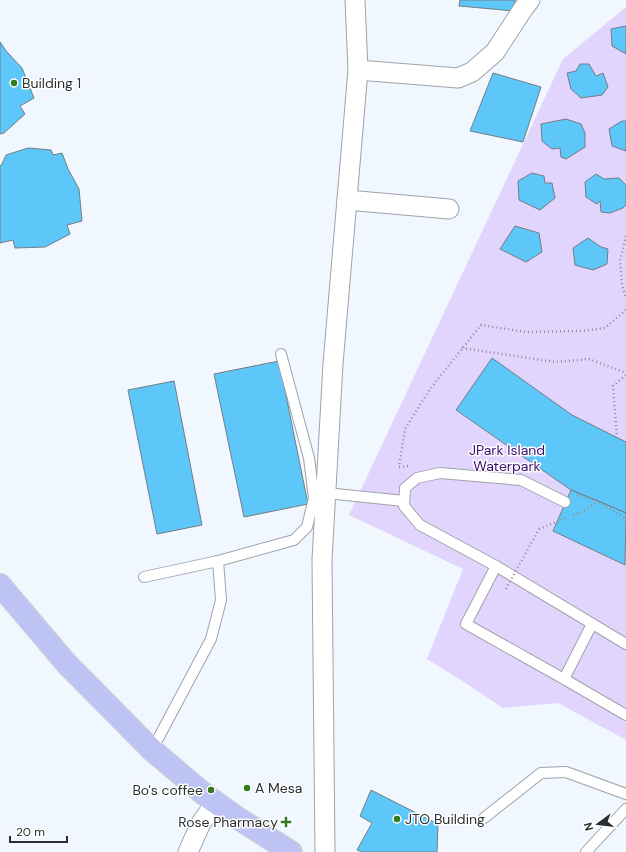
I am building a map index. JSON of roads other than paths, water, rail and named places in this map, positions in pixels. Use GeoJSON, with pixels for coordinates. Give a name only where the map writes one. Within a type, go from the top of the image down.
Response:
{"type":"FeatureCollection","features":[{"type":"Feature","properties":{"kind":"main road"},"geometry":{"type":"LineString","coordinates":[[0,585],[66,663],[152,750],[204,794],[236,817],[292,852]]}},
{"type":"Feature","properties":{"kind":"street"},"geometry":{"type":"LineString","coordinates":[[325,852],[322,560],[332,364],[358,70],[355,0]]}},
{"type":"Feature","properties":{"kind":"street"},"geometry":{"type":"LineString","coordinates":[[358,70],[458,78],[472,72],[495,52],[530,0]]}},
{"type":"Feature","properties":{"kind":"street"},"geometry":{"type":"LineString","coordinates":[[347,200],[449,210]]}},
{"type":"Feature","properties":{"kind":"street"},"geometry":{"type":"LineString","coordinates":[[188,852],[201,823],[216,802]]}},
{"type":"Feature","properties":{"kind":"lane"},"geometry":{"type":"LineString","coordinates":[[144,577],[218,561],[294,540],[307,527],[314,498],[309,458],[281,354]]}},
{"type":"Feature","properties":{"kind":"lane"},"geometry":{"type":"LineString","coordinates":[[566,502],[521,480],[440,473],[416,478],[405,488],[404,506],[420,526],[496,566],[626,644]]}},
{"type":"Feature","properties":{"kind":"lane"},"geometry":{"type":"LineString","coordinates":[[326,493],[404,501]]}},
{"type":"Feature","properties":{"kind":"lane"},"geometry":{"type":"LineString","coordinates":[[152,750],[211,639],[221,600],[218,561]]}},
{"type":"Feature","properties":{"kind":"lane"},"geometry":{"type":"LineString","coordinates":[[496,566],[466,624],[626,715]]}},
{"type":"Feature","properties":{"kind":"lane"},"geometry":{"type":"LineString","coordinates":[[564,679],[592,624]]}},
{"type":"Feature","properties":{"kind":"lane"},"geometry":{"type":"LineString","coordinates":[[484,818],[541,774],[566,772],[626,794]]}},
{"type":"Feature","properties":{"kind":"lane"},"geometry":{"type":"LineString","coordinates":[[586,852],[626,809]]}},
{"type":"Feature","properties":{"kind":"place","name":"Building 1"},"geometry":{"type":"Point","coordinates":[14,83]}},
{"type":"Feature","properties":{"kind":"place","name":"A Mesa"},"geometry":{"type":"Point","coordinates":[247,788]}},
{"type":"Feature","properties":{"kind":"place","name":"Bo's coffee"},"geometry":{"type":"Point","coordinates":[211,790]}},
{"type":"Feature","properties":{"kind":"place","name":"JTO Building"},"geometry":{"type":"Point","coordinates":[397,819]}},
{"type":"Feature","properties":{"kind":"place","name":"Rose Pharmacy"},"geometry":{"type":"Point","coordinates":[286,822]}},
{"type":"Feature","properties":{"kind":"park label","name":"JPark Island Waterpark"},"geometry":{"type":"Point","coordinates":[507,458]}}]}
